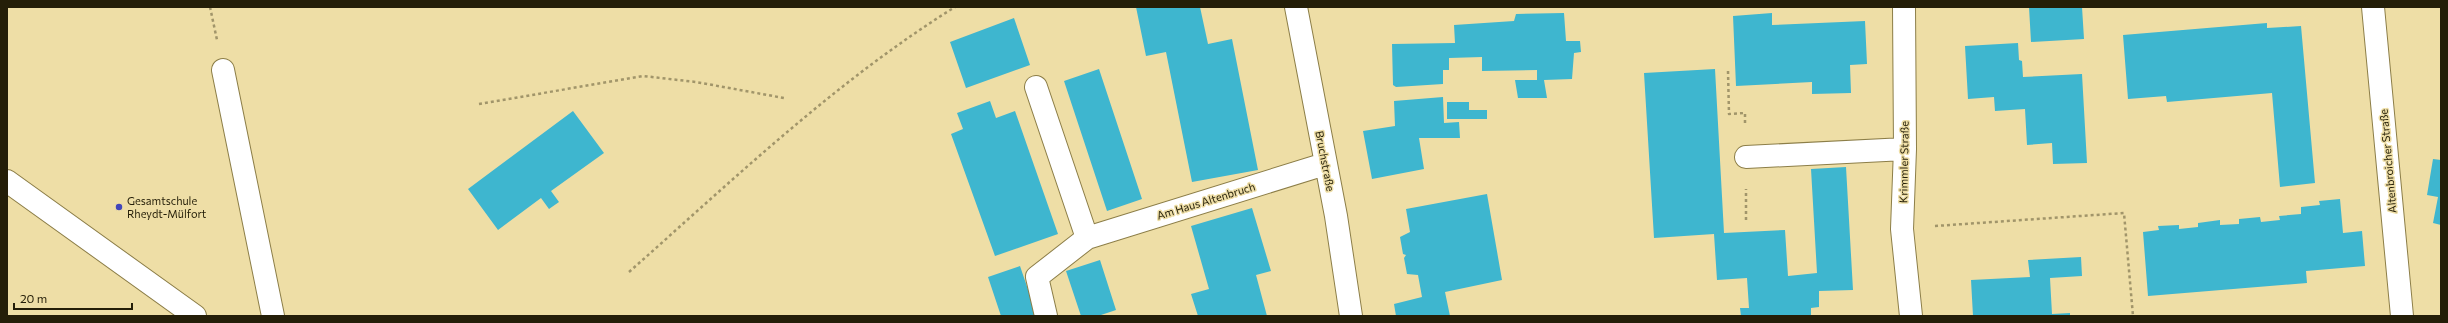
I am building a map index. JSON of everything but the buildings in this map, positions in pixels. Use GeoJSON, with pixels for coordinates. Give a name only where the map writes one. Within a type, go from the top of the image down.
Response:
{"type":"FeatureCollection","features":[{"type":"Feature","properties":{"kind":"street","name":"Bruchstraße"},"geometry":{"type":"LineString","coordinates":[[1296,7],[1352,316]]}},
{"type":"Feature","properties":{"kind":"street","name":"Krimmler Straße"},"geometry":{"type":"LineString","coordinates":[[1904,7],[1905,149],[1902,229],[1911,316]]}},
{"type":"Feature","properties":{"kind":"street","name":"Altenbroicher Straße"},"geometry":{"type":"LineString","coordinates":[[2373,7],[2402,316]]}},
{"type":"Feature","properties":{"kind":"street"},"geometry":{"type":"LineString","coordinates":[[223,70],[273,316]]}},
{"type":"Feature","properties":{"kind":"street"},"geometry":{"type":"LineString","coordinates":[[1036,87],[1087,238]]}},
{"type":"Feature","properties":{"kind":"street"},"geometry":{"type":"LineString","coordinates":[[1746,157],[1905,149]]}},
{"type":"Feature","properties":{"kind":"street","name":"Am Haus Altenbruch"},"geometry":{"type":"LineString","coordinates":[[1046,316],[1037,278],[1087,238],[1325,164]]}},
{"type":"Feature","properties":{"kind":"street"},"geometry":{"type":"LineString","coordinates":[[7,181],[196,316]]}},
{"type":"Feature","properties":{"kind":"path"},"geometry":{"type":"LineString","coordinates":[[629,272],[805,116],[913,34],[955,7]]}},
{"type":"Feature","properties":{"kind":"path"},"geometry":{"type":"LineString","coordinates":[[479,104],[643,76],[696,82],[784,98]]}},
{"type":"Feature","properties":{"kind":"path"},"geometry":{"type":"LineString","coordinates":[[1902,229],[2124,213],[2133,316]]}},
{"type":"Feature","properties":{"kind":"place","name":"Gesamtschule Rheydt-Mülfort"},"geometry":{"type":"Point","coordinates":[119,207]}}]}
